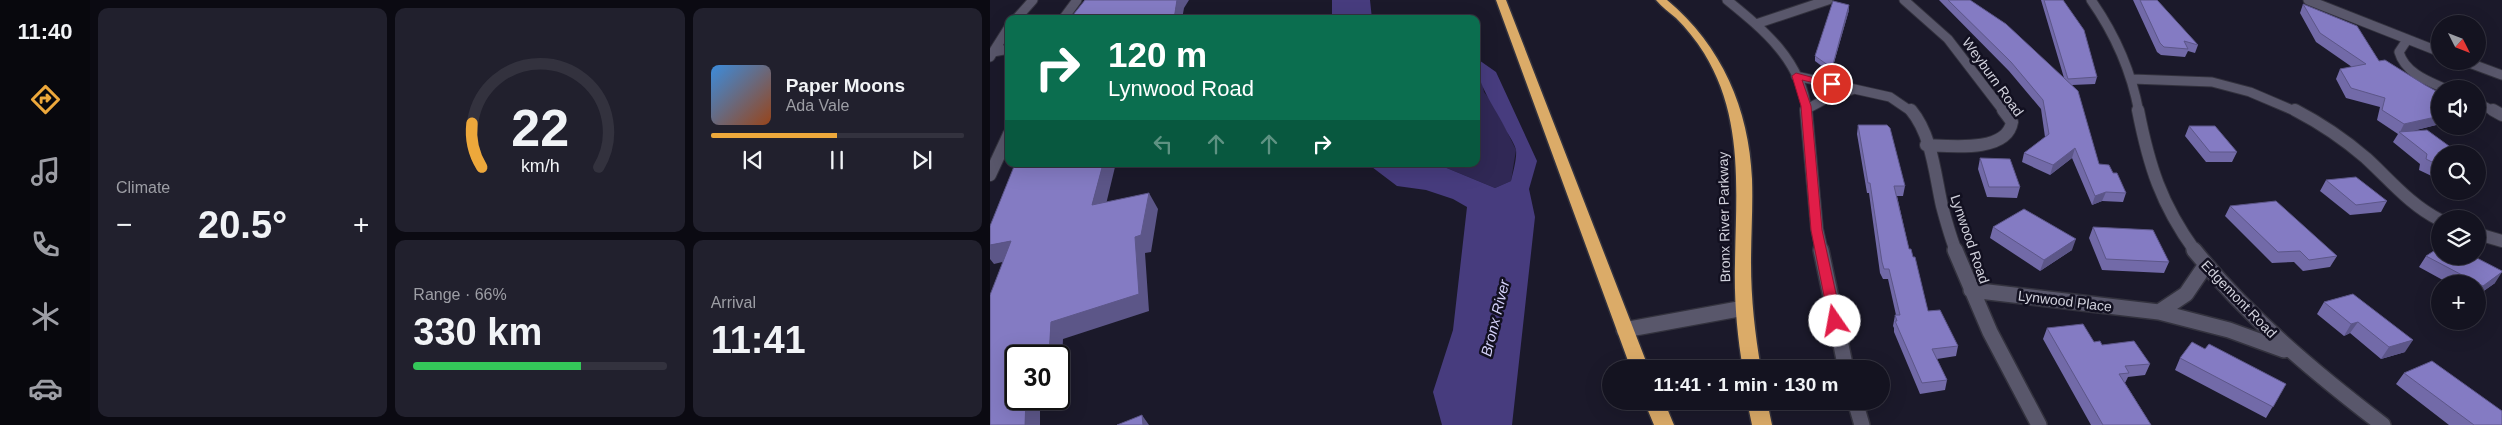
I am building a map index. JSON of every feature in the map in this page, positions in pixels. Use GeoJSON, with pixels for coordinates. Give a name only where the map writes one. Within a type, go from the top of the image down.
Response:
{"type":"FeatureCollection","features":[{"type":"Feature","properties":{"kind":"highway"},"geometry":{"type":"LineString","coordinates":[[1501,0],[1636,360]]}},
{"type":"Feature","properties":{"kind":"highway","name":"Bronx River Parkway"},"geometry":{"type":"LineString","coordinates":[[1661,0],[1689,24],[1705,46],[1719,69],[1734,109],[1744,167],[1744,308],[1751,360]]}},
{"type":"Feature","properties":{"kind":"highway"},"geometry":{"type":"LineString","coordinates":[[1658,410],[1664,425]]}},
{"type":"Feature","properties":{"kind":"highway"},"geometry":{"type":"LineString","coordinates":[[1759,410],[1762,425]]}},
{"type":"Feature","properties":{"kind":"street"},"geometry":{"type":"LineString","coordinates":[[1020,15],[1033,0]]}},
{"type":"Feature","properties":{"kind":"street"},"geometry":{"type":"LineString","coordinates":[[1066,15],[1077,0]]}},
{"type":"Feature","properties":{"kind":"street"},"geometry":{"type":"LineString","coordinates":[[1727,0],[1756,24],[1784,52],[1793,65],[1806,109],[1817,230],[1844,360]]}},
{"type":"Feature","properties":{"kind":"street"},"geometry":{"type":"LineString","coordinates":[[1756,24],[1828,0]]}},
{"type":"Feature","properties":{"kind":"street","name":"Weyburn Road"},"geometry":{"type":"LineString","coordinates":[[1904,0],[1948,39],[2012,122],[2013,130],[2005,138],[1997,141],[1955,146],[1926,145]]}},
{"type":"Feature","properties":{"kind":"street","name":"Edgemont Road"},"geometry":{"type":"LineString","coordinates":[[2091,0],[2107,22],[2132,79],[2143,148],[2152,172],[2174,220],[2205,266],[2293,354],[2383,425]]}},
{"type":"Feature","properties":{"kind":"street"},"geometry":{"type":"LineString","coordinates":[[2308,0],[2431,49]]}},
{"type":"Feature","properties":{"kind":"street"},"geometry":{"type":"LineString","coordinates":[[992,54],[1005,33]]}},
{"type":"Feature","properties":{"kind":"street"},"geometry":{"type":"LineString","coordinates":[[2407,40],[2399,52],[2404,64],[2431,82]]}},
{"type":"Feature","properties":{"kind":"street"},"geometry":{"type":"LineString","coordinates":[[992,54],[1005,50]]}},
{"type":"Feature","properties":{"kind":"street"},"geometry":{"type":"LineString","coordinates":[[2486,69],[2502,75]]}},
{"type":"Feature","properties":{"kind":"street","name":"Lynwood Road"},"geometry":{"type":"LineString","coordinates":[[1796,76],[1890,96],[1904,104],[1918,121],[1950,234],[1971,290],[1989,333],[2039,425]]}},
{"type":"Feature","properties":{"kind":"street"},"geometry":{"type":"LineString","coordinates":[[2132,79],[2212,82],[2232,87],[2296,111],[2326,127],[2356,150],[2422,210],[2431,215]]}},
{"type":"Feature","properties":{"kind":"street","name":"Lynwood Road"},"geometry":{"type":"LineString","coordinates":[[1806,109],[1833,95],[1857,89]]}},
{"type":"Feature","properties":{"kind":"street"},"geometry":{"type":"LineString","coordinates":[[2486,107],[2502,115]]}},
{"type":"Feature","properties":{"kind":"street"},"geometry":{"type":"LineString","coordinates":[[990,175],[1005,143]]}},
{"type":"Feature","properties":{"kind":"street"},"geometry":{"type":"LineString","coordinates":[[2486,236],[2502,241]]}},
{"type":"Feature","properties":{"kind":"street"},"geometry":{"type":"LineString","coordinates":[[2159,312],[2172,306],[2195,286],[2205,266]]}},
{"type":"Feature","properties":{"kind":"street","name":"Lynwood Place"},"geometry":{"type":"LineString","coordinates":[[1971,290],[2159,312],[2259,339],[2293,354]]}},
{"type":"Feature","properties":{"kind":"street"},"geometry":{"type":"LineString","coordinates":[[1624,330],[1744,308]]}},
{"type":"Feature","properties":{"kind":"street"},"geometry":{"type":"LineString","coordinates":[[1858,410],[1862,425]]}},
{"type":"Feature","properties":{"kind":"shaded area"},"geometry":{"type":"Polygon","coordinates":[[[1480,78],[1484,92],[1494,105],[1516,150],[1511,181],[1495,188],[1444,167],[1480,167],[1480,78]]]}},
{"type":"Feature","properties":{"kind":"water"},"geometry":{"type":"Polygon","coordinates":[[[1332,0],[1370,0],[1372,15],[1332,15],[1332,0]]]}},
{"type":"Feature","properties":{"kind":"water","name":"Bronx River"},"geometry":{"type":"Polygon","coordinates":[[[1480,61],[1496,72],[1537,161],[1529,189],[1535,217],[1512,425],[1442,425],[1433,392],[1453,330],[1467,207],[1453,199],[1426,190],[1397,186],[1372,167],[1444,167],[1495,188],[1511,181],[1516,154],[1515,148],[1480,80],[1480,61]]]}},
{"type":"Feature","properties":{"kind":"building"},"geometry":{"type":"Polygon","coordinates":[[[1085,0],[1177,0],[1175,15],[1073,15],[1085,0]]]}},
{"type":"Feature","properties":{"kind":"building"},"geometry":{"type":"Polygon","coordinates":[[[1948,0],[1970,0],[2006,24],[2078,91],[2099,164],[2109,165],[2113,173],[2117,173],[2126,193],[2106,192],[2095,196],[2075,148],[2053,165],[2024,153],[2049,134],[2043,100],[2011,62],[1948,0]]]}},
{"type":"Feature","properties":{"kind":"building"},"geometry":{"type":"Polygon","coordinates":[[[2044,0],[2063,0],[2084,30],[2097,77],[2068,79],[2044,0]]]}},
{"type":"Feature","properties":{"kind":"building"},"geometry":{"type":"Polygon","coordinates":[[[2140,0],[2157,0],[2198,45],[2184,41],[2188,49],[2164,47],[2160,43],[2140,0]]]}},
{"type":"Feature","properties":{"kind":"building"},"geometry":{"type":"Polygon","coordinates":[[[1833,1],[1849,5],[1832,68],[1815,56],[1833,1]]]}},
{"type":"Feature","properties":{"kind":"building"},"geometry":{"type":"Polygon","coordinates":[[[2303,4],[2357,26],[2379,61],[2385,60],[2431,88],[2431,118],[2404,124],[2382,110],[2385,98],[2351,88],[2340,69],[2366,64],[2320,33],[2303,4]]]}},
{"type":"Feature","properties":{"kind":"building"},"geometry":{"type":"Polygon","coordinates":[[[1858,125],[1887,125],[1890,128],[1905,186],[1894,186],[1909,249],[1911,249],[1913,257],[1915,257],[1928,311],[1940,310],[1958,346],[1932,349],[1947,380],[1922,383],[1895,321],[1897,321],[1895,315],[1900,315],[1889,269],[1884,269],[1882,262],[1870,183],[1868,183],[1858,125]]]}},
{"type":"Feature","properties":{"kind":"building"},"geometry":{"type":"Polygon","coordinates":[[[2189,126],[2215,126],[2237,152],[2210,152],[2189,126]]]}},
{"type":"Feature","properties":{"kind":"building"},"geometry":{"type":"Polygon","coordinates":[[[2427,130],[2431,135],[2448,145],[2431,145],[2431,162],[2426,159],[2427,154],[2399,132],[2427,130]]]}},
{"type":"Feature","properties":{"kind":"building"},"geometry":{"type":"Polygon","coordinates":[[[1980,158],[2010,159],[2020,187],[1989,187],[1980,158]]]}},
{"type":"Feature","properties":{"kind":"building"},"geometry":{"type":"Polygon","coordinates":[[[1014,167],[1102,167],[1092,205],[1149,193],[1141,235],[1135,237],[1139,294],[1051,322],[1050,345],[1005,345],[1005,410],[1026,410],[1025,425],[990,425],[990,295],[1011,241],[990,245],[990,226],[1014,167]]]}},
{"type":"Feature","properties":{"kind":"building"},"geometry":{"type":"Polygon","coordinates":[[[2356,177],[2387,201],[2356,205],[2326,180],[2356,177]]]}},
{"type":"Feature","properties":{"kind":"building"},"geometry":{"type":"Polygon","coordinates":[[[2276,201],[2337,256],[2309,260],[2300,251],[2278,252],[2230,206],[2276,201]]]}},
{"type":"Feature","properties":{"kind":"building"},"geometry":{"type":"Polygon","coordinates":[[[2024,209],[2076,239],[2044,260],[1993,227],[2024,209]]]}},
{"type":"Feature","properties":{"kind":"building"},"geometry":{"type":"Polygon","coordinates":[[[2093,227],[2153,230],[2169,262],[2106,259],[2093,227]]]}},
{"type":"Feature","properties":{"kind":"building"},"geometry":{"type":"Polygon","coordinates":[[[2486,263],[2502,271],[2486,284],[2486,275],[2462,275],[2443,265],[2486,265],[2486,263]]]}},
{"type":"Feature","properties":{"kind":"building"},"geometry":{"type":"Polygon","coordinates":[[[2353,294],[2413,340],[2389,347],[2358,322],[2351,324],[2324,302],[2353,294]]]}},
{"type":"Feature","properties":{"kind":"building"},"geometry":{"type":"Polygon","coordinates":[[[2083,324],[2094,342],[2100,341],[2102,345],[2134,341],[2150,364],[2125,366],[2129,373],[2119,374],[2151,425],[2103,425],[2047,328],[2083,324]]]}},
{"type":"Feature","properties":{"kind":"building"},"geometry":{"type":"Polygon","coordinates":[[[2192,342],[2205,349],[2209,344],[2286,384],[2273,407],[2180,358],[2192,342]]]}},
{"type":"Feature","properties":{"kind":"building"},"geometry":{"type":"Polygon","coordinates":[[[2432,361],[2502,411],[2502,425],[2474,425],[2404,373],[2432,361]]]}},
{"type":"Feature","properties":{"kind":"building"},"geometry":{"type":"Polygon","coordinates":[[[1142,415],[1143,425],[1117,425],[1142,415]]]}},
{"type":"Feature","properties":{"kind":"route"},"geometry":{"type":"LineString","coordinates":[[1832,84],[1796,76],[1806,106],[1817,230],[1835,321]]}}]}
